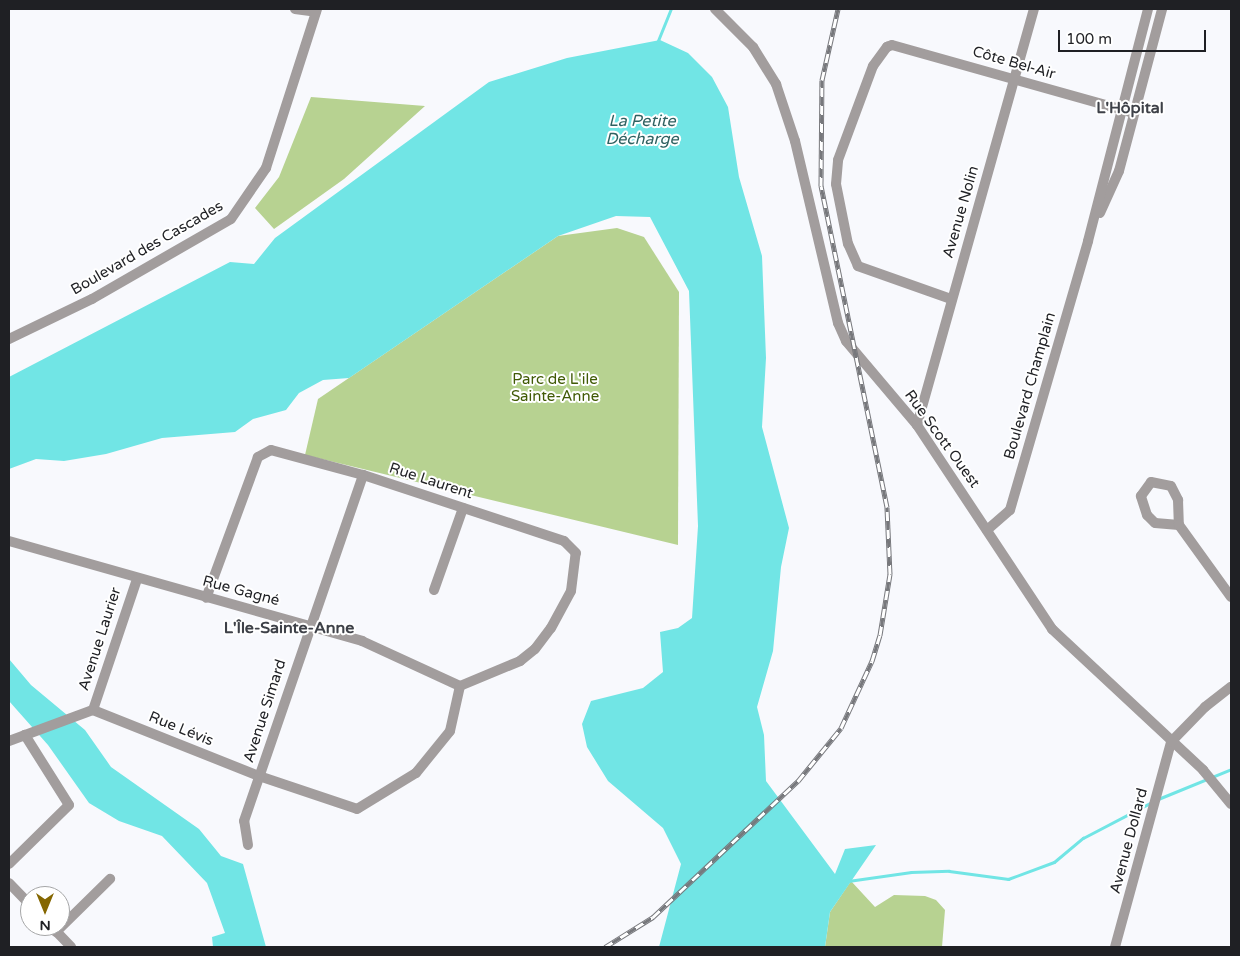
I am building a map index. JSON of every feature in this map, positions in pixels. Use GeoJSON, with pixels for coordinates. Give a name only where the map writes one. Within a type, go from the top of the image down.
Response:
{"type":"FeatureCollection","features":[{"type":"Feature","properties":{"kind":"street"},"geometry":{"type":"LineString","coordinates":[[294,9],[317,10]]}},
{"type":"Feature","properties":{"kind":"street","name":"Rue Scott Ouest"},"geometry":{"type":"LineString","coordinates":[[715,9],[754,47],[776,84],[795,140],[838,323],[846,341],[917,425],[1052,629],[1203,770],[1231,804]]}},
{"type":"Feature","properties":{"kind":"street","name":"Avenue Nolin"},"geometry":{"type":"LineString","coordinates":[[917,425],[1034,9]]}},
{"type":"Feature","properties":{"kind":"street","name":"Boulevard Champlain"},"geometry":{"type":"LineString","coordinates":[[987,530],[1010,510],[1088,241],[1148,9]]}},
{"type":"Feature","properties":{"kind":"street","name":"Boulevard Champlain"},"geometry":{"type":"LineString","coordinates":[[1088,241],[1119,171],[1162,9]]}},
{"type":"Feature","properties":{"kind":"street","name":"Boulevard des Cascades"},"geometry":{"type":"LineString","coordinates":[[9,339],[92,299],[231,219],[266,168],[317,10]]}},
{"type":"Feature","properties":{"kind":"street","name":"Côte Bel-Air"},"geometry":{"type":"LineString","coordinates":[[951,299],[858,266],[848,244],[836,184],[838,160],[873,66],[887,47],[892,45],[1015,78],[1134,113]]}},
{"type":"Feature","properties":{"kind":"street","name":"Rue Laurent"},"geometry":{"type":"LineString","coordinates":[[206,598],[258,457],[271,450],[363,475],[564,541],[576,553],[571,591],[551,628],[535,649],[520,661],[460,686]]}},
{"type":"Feature","properties":{"kind":"street","name":"Avenue Simard"},"geometry":{"type":"LineString","coordinates":[[248,845],[244,821],[309,624],[363,475]]}},
{"type":"Feature","properties":{"kind":"street"},"geometry":{"type":"LineString","coordinates":[[1179,525],[1155,522],[1147,516],[1141,496],[1151,482],[1172,486],[1178,500],[1179,525],[1231,597]]}},
{"type":"Feature","properties":{"kind":"street"},"geometry":{"type":"LineString","coordinates":[[434,590],[463,508]]}},
{"type":"Feature","properties":{"kind":"street","name":"Rue Gagné"},"geometry":{"type":"LineString","coordinates":[[9,541],[136,579],[309,624],[362,641],[460,686]]}},
{"type":"Feature","properties":{"kind":"street","name":"Avenue Laurier"},"geometry":{"type":"LineString","coordinates":[[9,741],[93,710],[136,579]]}},
{"type":"Feature","properties":{"kind":"street","name":"Rue Lévis"},"geometry":{"type":"LineString","coordinates":[[93,710],[259,776],[357,810],[416,773],[450,731],[460,686]]}},
{"type":"Feature","properties":{"kind":"street"},"geometry":{"type":"LineString","coordinates":[[1171,742],[1205,707],[1231,687]]}},
{"type":"Feature","properties":{"kind":"street"},"geometry":{"type":"LineString","coordinates":[[9,864],[69,804],[25,735]]}},
{"type":"Feature","properties":{"kind":"street","name":"Avenue Dollard"},"geometry":{"type":"LineString","coordinates":[[1115,947],[1171,742]]}},
{"type":"Feature","properties":{"kind":"street"},"geometry":{"type":"LineString","coordinates":[[70,914],[110,879]]}},
{"type":"Feature","properties":{"kind":"street"},"geometry":{"type":"LineString","coordinates":[[9,883],[20,895]]}},
{"type":"Feature","properties":{"kind":"street"},"geometry":{"type":"LineString","coordinates":[[60,936],[71,947]]}},
{"type":"Feature","properties":{"kind":"green space"},"geometry":{"type":"Polygon","coordinates":[[[311,97],[425,106],[344,179],[274,229],[255,208],[279,177],[311,97]]]}},
{"type":"Feature","properties":{"kind":"green space","name":"Parc de L'ile Sainte-Anne"},"geometry":{"type":"Polygon","coordinates":[[[617,228],[644,237],[679,292],[678,545],[305,455],[318,399],[558,236],[617,228]]]}},
{"type":"Feature","properties":{"kind":"green space"},"geometry":{"type":"Polygon","coordinates":[[[851,881],[875,907],[894,895],[925,896],[936,900],[945,910],[942,947],[825,947],[830,912],[851,881]]]}},
{"type":"Feature","properties":{"kind":"water","name":"La Petite Décharge"},"geometry":{"type":"Polygon","coordinates":[[[660,40],[688,53],[712,77],[728,107],[739,177],[762,256],[766,358],[762,427],[789,528],[781,567],[773,651],[757,707],[764,735],[766,781],[835,874],[845,849],[876,845],[830,912],[825,947],[659,947],[681,864],[663,828],[608,781],[587,747],[582,724],[591,701],[643,688],[663,672],[660,632],[678,628],[692,618],[698,526],[689,291],[650,217],[616,216],[558,236],[349,378],[323,380],[299,393],[286,410],[253,419],[235,432],[162,438],[106,454],[64,461],[36,459],[9,469],[9,377],[230,262],[254,264],[275,238],[489,82],[567,58],[660,40]]]}},
{"type":"Feature","properties":{"kind":"water"},"geometry":{"type":"Polygon","coordinates":[[[9,659],[31,685],[85,730],[111,767],[199,829],[221,856],[243,864],[266,947],[213,947],[212,937],[225,933],[207,883],[162,836],[119,821],[89,803],[48,745],[9,701],[9,659]]]}},
{"type":"Feature","properties":{"kind":"waterway"},"geometry":{"type":"LineString","coordinates":[[657,43],[671,9]]}},
{"type":"Feature","properties":{"kind":"waterway"},"geometry":{"type":"LineString","coordinates":[[1158,799],[1231,769]]}},
{"type":"Feature","properties":{"kind":"waterway"},"geometry":{"type":"LineString","coordinates":[[848,881],[911,872],[949,871],[1008,879],[1054,862],[1083,838],[1152,802]]}},
{"type":"Feature","properties":{"kind":"railway"},"geometry":{"type":"LineString","coordinates":[[605,947],[653,917],[798,781],[841,728],[872,661],[880,635],[890,574],[887,507],[821,186],[822,80],[838,9]]}},
{"type":"Feature","properties":{"kind":"district","name":"L'Hôpital"},"geometry":{"type":"Point","coordinates":[1130,108]}},
{"type":"Feature","properties":{"kind":"district","name":"L'Île-Sainte-Anne"},"geometry":{"type":"Point","coordinates":[289,628]}}]}
